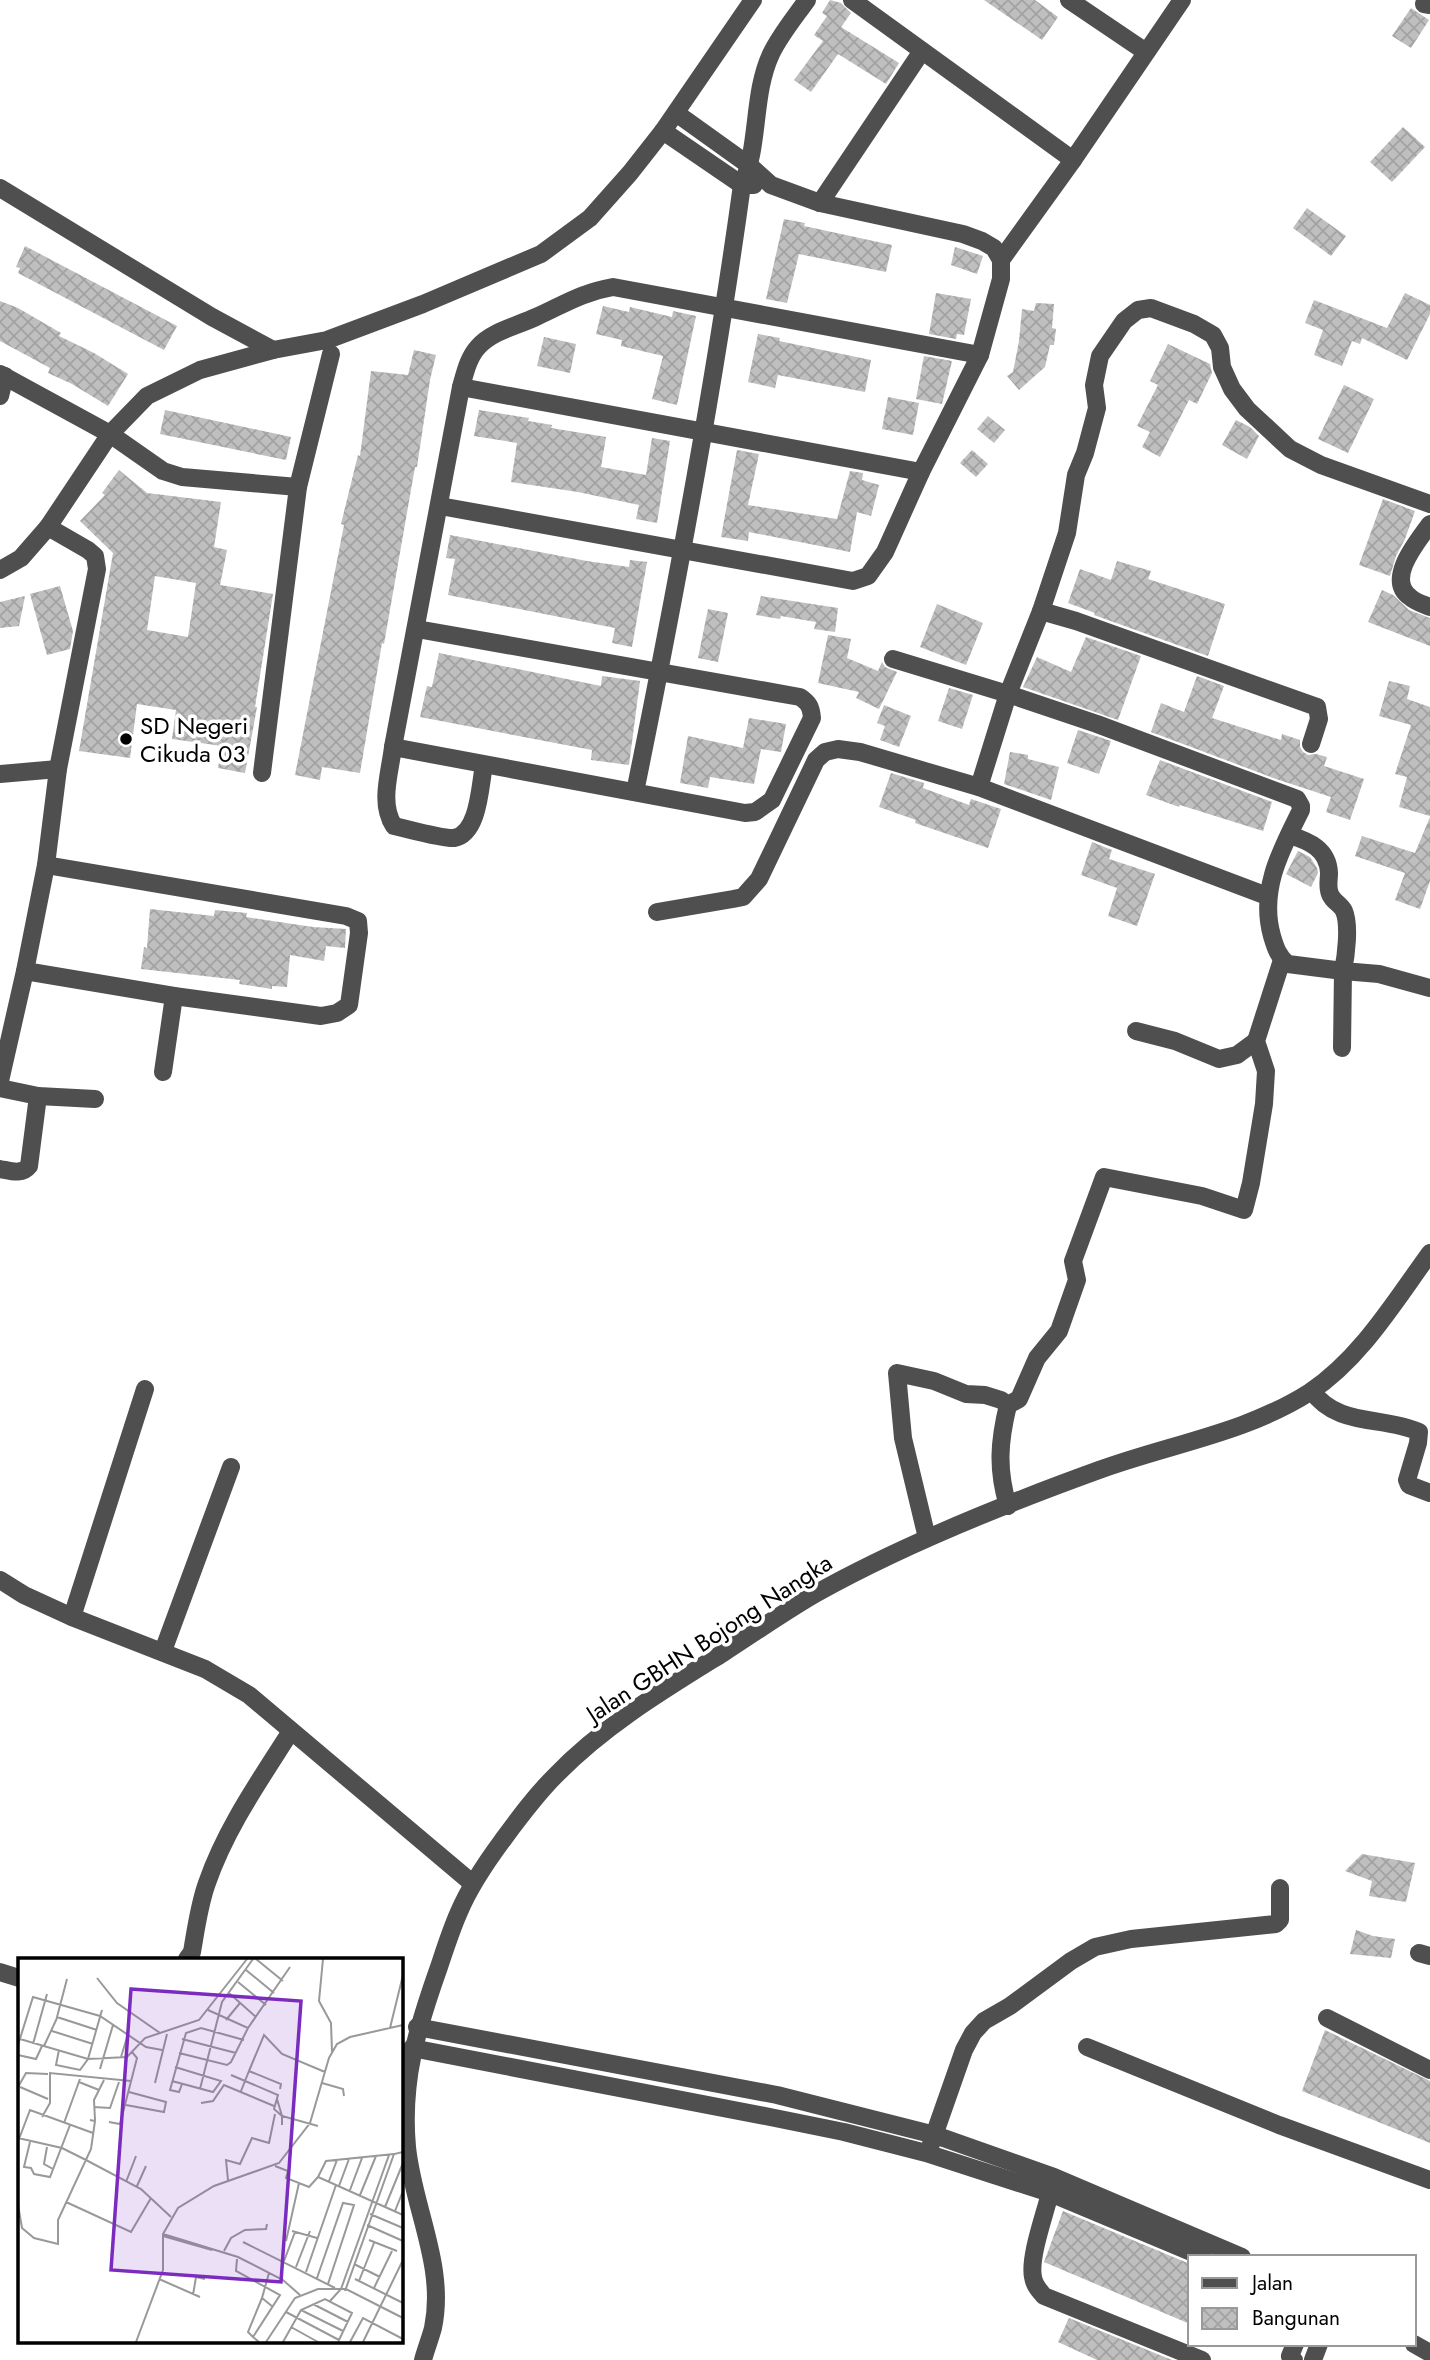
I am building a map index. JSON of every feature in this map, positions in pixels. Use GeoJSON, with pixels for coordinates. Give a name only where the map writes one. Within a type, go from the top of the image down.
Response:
{"type":"FeatureCollection","features":[{"type":"Feature","properties":{"kind":"street"},"geometry":{"type":"LineString","coordinates":[[0,570],[20,558],[48,527],[110,434],[147,396],[200,370],[273,350],[327,340],[358,328],[541,254],[590,218],[663,131],[753,0]]}},
{"type":"Feature","properties":{"kind":"street"},"geometry":{"type":"LineString","coordinates":[[635,792],[704,431],[725,309],[742,185],[750,166],[759,103],[771,54],[807,0]]}},
{"type":"Feature","properties":{"kind":"street"},"geometry":{"type":"LineString","coordinates":[[852,0],[1073,160]]}},
{"type":"Feature","properties":{"kind":"street"},"geometry":{"type":"LineString","coordinates":[[1069,0],[1146,52]]}},
{"type":"Feature","properties":{"kind":"street"},"geometry":{"type":"LineString","coordinates":[[1001,260],[1182,0]]}},
{"type":"Feature","properties":{"kind":"street"},"geometry":{"type":"LineString","coordinates":[[820,203],[922,51]]}},
{"type":"Feature","properties":{"kind":"street"},"geometry":{"type":"LineString","coordinates":[[676,113],[750,166],[771,185]]}},
{"type":"Feature","properties":{"kind":"street"},"geometry":{"type":"LineString","coordinates":[[440,506],[853,581],[868,576],[885,552],[921,472],[981,355],[1001,279],[1001,260],[995,248],[963,234],[820,203],[771,185],[742,185],[663,131]]}},
{"type":"Feature","properties":{"kind":"street"},"geometry":{"type":"LineString","coordinates":[[0,188],[212,317],[273,350]]}},
{"type":"Feature","properties":{"kind":"street"},"geometry":{"type":"LineString","coordinates":[[484,765],[474,821],[466,833],[454,838],[394,826],[388,817],[385,804],[393,747],[461,387],[477,348],[490,337],[582,294],[612,287],[981,355]]}},
{"type":"Feature","properties":{"kind":"street"},"geometry":{"type":"LineString","coordinates":[[979,787],[1067,533],[1076,475],[1097,408],[1094,385],[1101,356],[1124,321],[1144,308],[1151,308],[1194,324],[1213,335],[1220,348],[1222,366],[1232,389],[1247,409],[1290,449],[1321,465],[1430,504]]}},
{"type":"Feature","properties":{"kind":"street"},"geometry":{"type":"LineString","coordinates":[[261,773],[298,487],[331,354]]}},
{"type":"Feature","properties":{"kind":"street"},"geometry":{"type":"LineString","coordinates":[[0,396],[2,375],[110,434],[163,471],[182,477],[298,487]]}},
{"type":"Feature","properties":{"kind":"street"},"geometry":{"type":"LineString","coordinates":[[461,387],[921,472]]}},
{"type":"Feature","properties":{"kind":"street"},"geometry":{"type":"LineString","coordinates":[[1430,524],[1405,562],[1401,577],[1404,591],[1409,597],[1430,607]]}},
{"type":"Feature","properties":{"kind":"street"},"geometry":{"type":"LineString","coordinates":[[0,1081],[46,865],[58,769],[97,569],[94,556],[88,550],[48,527]]}},
{"type":"Feature","properties":{"kind":"street"},"geometry":{"type":"LineString","coordinates":[[1041,611],[1076,621],[1317,708],[1319,719],[1311,744]]}},
{"type":"Feature","properties":{"kind":"street"},"geometry":{"type":"LineString","coordinates":[[393,747],[745,813],[755,812],[772,800],[812,718],[811,708],[800,697],[416,629]]}},
{"type":"Feature","properties":{"kind":"street"},"geometry":{"type":"LineString","coordinates":[[893,659],[1097,724],[1297,799],[1301,810],[1267,896],[1268,921],[1282,960],[1256,1041],[1237,1055],[1219,1059],[1175,1041],[1136,1031]]}},
{"type":"Feature","properties":{"kind":"street"},"geometry":{"type":"LineString","coordinates":[[657,912],[743,897],[751,890],[816,760],[825,752],[838,748],[979,787],[1267,896]]}},
{"type":"Feature","properties":{"kind":"street"},"geometry":{"type":"LineString","coordinates":[[0,774],[58,769]]}},
{"type":"Feature","properties":{"kind":"street"},"geometry":{"type":"LineString","coordinates":[[1289,835],[1311,844],[1325,855],[1329,870],[1329,891],[1344,909],[1346,922],[1342,1048]]}},
{"type":"Feature","properties":{"kind":"street"},"geometry":{"type":"LineString","coordinates":[[25,971],[174,996],[321,1016],[337,1013],[349,1005],[359,933],[358,921],[346,916],[46,865]]}},
{"type":"Feature","properties":{"kind":"street"},"geometry":{"type":"LineString","coordinates":[[1282,960],[1297,966],[1379,974],[1430,988]]}},
{"type":"Feature","properties":{"kind":"street"},"geometry":{"type":"LineString","coordinates":[[163,1072],[174,996]]}},
{"type":"Feature","properties":{"kind":"street"},"geometry":{"type":"LineString","coordinates":[[1008,1506],[999,1459],[1000,1436],[1008,1405],[1020,1399],[1037,1358],[1059,1331],[1077,1280],[1073,1261],[1104,1177],[1202,1196],[1244,1210],[1265,1093],[1266,1070],[1256,1041]]}},
{"type":"Feature","properties":{"kind":"street"},"geometry":{"type":"LineString","coordinates":[[0,1088],[38,1096],[94,1100]]}},
{"type":"Feature","properties":{"kind":"street"},"geometry":{"type":"LineString","coordinates":[[0,1170],[20,1172],[26,1171],[29,1166],[38,1096]]}},
{"type":"Feature","properties":{"kind":"street","name":"Jalan GBHN Bojong Nangka"},"geometry":{"type":"LineString","coordinates":[[423,2360],[433,2328],[435,2283],[432,2258],[407,2151],[405,2118],[412,2048],[456,1918],[472,1883],[527,1806],[596,1739],[648,1701],[815,1594],[927,1538],[1101,1469],[1236,1428],[1312,1391],[1366,1340],[1430,1253]]}},
{"type":"Feature","properties":{"kind":"street"},"geometry":{"type":"LineString","coordinates":[[927,1538],[903,1438],[897,1373],[934,1381],[966,1394],[985,1395],[1008,1405]]}},
{"type":"Feature","properties":{"kind":"street"},"geometry":{"type":"LineString","coordinates":[[72,1617],[145,1389]]}},
{"type":"Feature","properties":{"kind":"street"},"geometry":{"type":"LineString","coordinates":[[1312,1391],[1332,1410],[1357,1419],[1419,1432],[1406,1480],[1409,1485],[1430,1493]]}},
{"type":"Feature","properties":{"kind":"street"},"geometry":{"type":"LineString","coordinates":[[163,1651],[231,1467]]}},
{"type":"Feature","properties":{"kind":"street"},"geometry":{"type":"LineString","coordinates":[[0,1580],[24,1595],[72,1617],[205,1669],[249,1695],[472,1883]]}},
{"type":"Feature","properties":{"kind":"street"},"geometry":{"type":"LineString","coordinates":[[188,1958],[192,1952],[206,1884],[221,1848],[242,1808],[291,1731]]}},
{"type":"Feature","properties":{"kind":"street"},"geometry":{"type":"LineString","coordinates":[[926,2153],[935,2135],[964,2050],[973,2033],[984,2021],[1095,1947],[1131,1939],[1276,1924],[1280,1920],[1280,1888]]}},
{"type":"Feature","properties":{"kind":"street"},"geometry":{"type":"LineString","coordinates":[[0,1972],[18,1978]]}},
{"type":"Feature","properties":{"kind":"street"},"geometry":{"type":"LineString","coordinates":[[1327,2018],[1430,2070]]}},
{"type":"Feature","properties":{"kind":"street"},"geometry":{"type":"LineString","coordinates":[[417,2027],[777,2095],[935,2135],[1054,2177],[1237,2255]]}},
{"type":"Feature","properties":{"kind":"street"},"geometry":{"type":"LineString","coordinates":[[1087,2047],[1279,2125],[1430,2180]]}},
{"type":"Feature","properties":{"kind":"street"},"geometry":{"type":"LineString","coordinates":[[412,2048],[844,2132],[926,2153],[1050,2193],[1198,2255]]}},
{"type":"Feature","properties":{"kind":"street"},"geometry":{"type":"LineString","coordinates":[[1050,2193],[1033,2263],[1036,2287],[1044,2296],[1202,2360]]}},
{"type":"Feature","properties":{"kind":"building"},"geometry":{"type":"Polygon","coordinates":[[[830,0],[841,3],[851,13],[841,27],[899,63],[886,84],[838,54],[811,92],[794,80],[823,41],[814,35],[827,16],[822,13],[830,0]]]}},
{"type":"Feature","properties":{"kind":"building"},"geometry":{"type":"Polygon","coordinates":[[[984,0],[1035,0],[1058,17],[1042,40],[984,0]]]}},
{"type":"Feature","properties":{"kind":"building"},"geometry":{"type":"Polygon","coordinates":[[[1411,8],[1429,20],[1411,48],[1392,36],[1411,8]]]}},
{"type":"Feature","properties":{"kind":"building"},"geometry":{"type":"Polygon","coordinates":[[[1403,127],[1425,147],[1392,182],[1370,162],[1403,127]]]}},
{"type":"Feature","properties":{"kind":"building"},"geometry":{"type":"Polygon","coordinates":[[[1307,208],[1346,236],[1331,256],[1293,228],[1307,208]]]}},
{"type":"Feature","properties":{"kind":"building"},"geometry":{"type":"Polygon","coordinates":[[[784,219],[805,223],[804,226],[892,245],[886,272],[799,254],[787,303],[766,299],[784,219]]]}},
{"type":"Feature","properties":{"kind":"building"},"geometry":{"type":"Polygon","coordinates":[[[25,246],[177,326],[164,350],[18,273],[20,268],[16,267],[25,246]]]}},
{"type":"Feature","properties":{"kind":"building"},"geometry":{"type":"Polygon","coordinates":[[[955,247],[983,256],[977,274],[951,265],[955,247]]]}},
{"type":"Feature","properties":{"kind":"building"},"geometry":{"type":"Polygon","coordinates":[[[936,293],[971,299],[964,335],[957,334],[956,339],[929,334],[936,293]]]}},
{"type":"Feature","properties":{"kind":"building"},"geometry":{"type":"Polygon","coordinates":[[[1405,293],[1430,305],[1430,314],[1407,360],[1362,338],[1360,344],[1352,341],[1342,366],[1314,355],[1323,330],[1305,323],[1314,300],[1387,328],[1405,293]]]}},
{"type":"Feature","properties":{"kind":"building"},"geometry":{"type":"Polygon","coordinates":[[[0,301],[18,308],[61,333],[59,336],[128,374],[108,406],[48,373],[50,368],[0,341],[0,301]]]}},
{"type":"Feature","properties":{"kind":"building"},"geometry":{"type":"Polygon","coordinates":[[[1036,303],[1054,304],[1054,345],[1050,345],[1045,367],[1019,390],[1007,376],[1013,372],[1022,309],[1034,311],[1036,303]]]}},
{"type":"Feature","properties":{"kind":"building"},"geometry":{"type":"Polygon","coordinates":[[[603,306],[629,312],[630,307],[672,317],[673,311],[696,316],[677,405],[652,399],[663,356],[621,346],[622,340],[596,334],[603,306]]]}},
{"type":"Feature","properties":{"kind":"building"},"geometry":{"type":"Polygon","coordinates":[[[758,334],[780,338],[779,341],[871,360],[865,392],[778,375],[775,388],[748,382],[758,334]]]}},
{"type":"Feature","properties":{"kind":"building"},"geometry":{"type":"Polygon","coordinates":[[[544,337],[576,344],[570,373],[537,366],[544,337]]]}},
{"type":"Feature","properties":{"kind":"building"},"geometry":{"type":"Polygon","coordinates":[[[1168,344],[1210,364],[1212,373],[1197,404],[1189,400],[1160,457],[1142,447],[1150,432],[1137,426],[1158,385],[1150,381],[1168,344]]]}},
{"type":"Feature","properties":{"kind":"building"},"geometry":{"type":"Polygon","coordinates":[[[414,350],[436,355],[360,773],[322,767],[320,780],[295,775],[344,525],[341,524],[358,455],[360,456],[371,371],[408,375],[414,350]]]}},
{"type":"Feature","properties":{"kind":"building"},"geometry":{"type":"Polygon","coordinates":[[[924,356],[952,361],[942,404],[916,399],[924,356]]]}},
{"type":"Feature","properties":{"kind":"building"},"geometry":{"type":"Polygon","coordinates":[[[1344,385],[1374,399],[1348,453],[1318,439],[1344,385]]]}},
{"type":"Feature","properties":{"kind":"building"},"geometry":{"type":"Polygon","coordinates":[[[888,397],[919,403],[913,435],[882,429],[888,397]]]}},
{"type":"Feature","properties":{"kind":"building"},"geometry":{"type":"Polygon","coordinates":[[[165,410],[291,437],[286,460],[160,434],[165,410]]]}},
{"type":"Feature","properties":{"kind":"building"},"geometry":{"type":"Polygon","coordinates":[[[479,410],[529,418],[528,421],[552,425],[551,428],[606,437],[601,467],[646,475],[652,438],[670,441],[657,523],[636,519],[639,505],[511,482],[517,443],[474,436],[479,410]]]}},
{"type":"Feature","properties":{"kind":"building"},"geometry":{"type":"Polygon","coordinates":[[[988,416],[1005,430],[994,443],[977,429],[988,416]]]}},
{"type":"Feature","properties":{"kind":"building"},"geometry":{"type":"Polygon","coordinates":[[[1236,420],[1250,427],[1259,436],[1247,459],[1222,445],[1236,420]]]}},
{"type":"Feature","properties":{"kind":"building"},"geometry":{"type":"Polygon","coordinates":[[[737,450],[759,454],[748,505],[837,519],[850,471],[863,473],[862,480],[879,485],[871,516],[857,512],[850,552],[749,532],[748,541],[721,537],[737,450]]]}},
{"type":"Feature","properties":{"kind":"building"},"geometry":{"type":"Polygon","coordinates":[[[972,450],[988,464],[976,477],[960,463],[972,450]]]}},
{"type":"Feature","properties":{"kind":"building"},"geometry":{"type":"Polygon","coordinates":[[[119,470],[147,493],[221,502],[214,547],[227,550],[220,585],[273,594],[245,773],[218,768],[222,746],[172,739],[176,710],[137,704],[130,758],[79,751],[113,553],[80,521],[105,495],[102,493],[119,470]],[[155,576],[147,630],[188,637],[196,583],[155,576]]]}},
{"type":"Feature","properties":{"kind":"building"},"geometry":{"type":"Polygon","coordinates":[[[1383,499],[1415,511],[1390,576],[1359,565],[1383,499]]]}},
{"type":"Feature","properties":{"kind":"building"},"geometry":{"type":"Polygon","coordinates":[[[450,535],[629,567],[630,560],[647,562],[632,647],[612,643],[615,628],[448,595],[455,559],[446,558],[450,535]]]}},
{"type":"Feature","properties":{"kind":"building"},"geometry":{"type":"Polygon","coordinates":[[[1117,561],[1151,571],[1148,579],[1225,604],[1208,656],[1068,603],[1080,569],[1111,580],[1117,561]]]}},
{"type":"Feature","properties":{"kind":"building"},"geometry":{"type":"Polygon","coordinates":[[[60,586],[73,631],[70,649],[47,655],[30,594],[60,586]]]}},
{"type":"Feature","properties":{"kind":"building"},"geometry":{"type":"Polygon","coordinates":[[[1382,590],[1393,595],[1409,610],[1430,618],[1430,646],[1368,622],[1382,590]]]}},
{"type":"Feature","properties":{"kind":"building"},"geometry":{"type":"Polygon","coordinates":[[[25,596],[19,626],[0,628],[0,602],[25,596]]]}},
{"type":"Feature","properties":{"kind":"building"},"geometry":{"type":"Polygon","coordinates":[[[761,596],[838,608],[835,632],[814,629],[816,622],[756,615],[761,596]]]}},
{"type":"Feature","properties":{"kind":"building"},"geometry":{"type":"Polygon","coordinates":[[[937,604],[983,623],[966,665],[920,647],[937,604]]]}},
{"type":"Feature","properties":{"kind":"building"},"geometry":{"type":"Polygon","coordinates":[[[708,609],[728,613],[718,662],[698,658],[708,609]]]}},
{"type":"Feature","properties":{"kind":"building"},"geometry":{"type":"Polygon","coordinates":[[[828,635],[851,639],[847,658],[878,671],[882,662],[885,667],[897,672],[879,709],[856,698],[859,692],[818,683],[828,635]]]}},
{"type":"Feature","properties":{"kind":"building"},"geometry":{"type":"Polygon","coordinates":[[[1086,637],[1141,656],[1118,720],[1023,687],[1037,657],[1071,672],[1086,637]]]}},
{"type":"Feature","properties":{"kind":"building"},"geometry":{"type":"Polygon","coordinates":[[[439,653],[601,686],[602,676],[640,681],[629,765],[591,760],[592,750],[420,717],[427,686],[432,687],[439,653]]]}},
{"type":"Feature","properties":{"kind":"building"},"geometry":{"type":"Polygon","coordinates":[[[1197,676],[1224,686],[1212,718],[1281,740],[1282,734],[1300,740],[1303,752],[1327,757],[1324,766],[1364,779],[1350,820],[1326,812],[1331,797],[1151,732],[1161,703],[1184,712],[1197,676]]]}},
{"type":"Feature","properties":{"kind":"building"},"geometry":{"type":"Polygon","coordinates":[[[1389,681],[1410,686],[1407,699],[1430,707],[1430,816],[1399,807],[1407,777],[1395,774],[1411,725],[1379,716],[1389,681]]]}},
{"type":"Feature","properties":{"kind":"building"},"geometry":{"type":"Polygon","coordinates":[[[949,688],[973,695],[962,729],[938,721],[949,688]]]}},
{"type":"Feature","properties":{"kind":"building"},"geometry":{"type":"Polygon","coordinates":[[[884,705],[911,716],[899,747],[880,740],[885,726],[877,723],[884,705]]]}},
{"type":"Feature","properties":{"kind":"building"},"geometry":{"type":"Polygon","coordinates":[[[749,718],[786,724],[781,752],[761,749],[754,784],[710,777],[708,788],[680,783],[688,736],[743,748],[749,718]]]}},
{"type":"Feature","properties":{"kind":"building"},"geometry":{"type":"Polygon","coordinates":[[[1078,730],[1111,741],[1099,774],[1067,763],[1078,730]]]}},
{"type":"Feature","properties":{"kind":"building"},"geometry":{"type":"Polygon","coordinates":[[[1010,752],[1028,755],[1028,759],[1059,767],[1051,800],[1004,784],[1010,752]]]}},
{"type":"Feature","properties":{"kind":"building"},"geometry":{"type":"Polygon","coordinates":[[[1160,760],[1272,802],[1263,831],[1146,795],[1160,760]]]}},
{"type":"Feature","properties":{"kind":"building"},"geometry":{"type":"Polygon","coordinates":[[[891,773],[924,783],[923,788],[969,805],[971,799],[1001,809],[988,848],[915,823],[916,820],[879,807],[891,773]]]}},
{"type":"Feature","properties":{"kind":"building"},"geometry":{"type":"Polygon","coordinates":[[[1430,817],[1430,881],[1420,909],[1395,900],[1405,873],[1355,856],[1362,836],[1415,853],[1430,817]]]}},
{"type":"Feature","properties":{"kind":"building"},"geometry":{"type":"Polygon","coordinates":[[[1092,842],[1112,850],[1109,859],[1155,874],[1137,926],[1108,916],[1117,888],[1081,875],[1092,842]]]}},
{"type":"Feature","properties":{"kind":"building"},"geometry":{"type":"Polygon","coordinates":[[[1298,851],[1310,857],[1317,868],[1318,873],[1311,887],[1286,874],[1298,851]]]}},
{"type":"Feature","properties":{"kind":"building"},"geometry":{"type":"Polygon","coordinates":[[[150,909],[214,916],[215,910],[247,913],[246,917],[346,929],[345,948],[326,946],[324,961],[290,955],[287,987],[272,986],[272,989],[239,984],[240,980],[141,969],[144,947],[147,948],[150,909]]]}},
{"type":"Feature","properties":{"kind":"building"},"geometry":{"type":"Polygon","coordinates":[[[1362,1854],[1415,1863],[1406,1902],[1369,1896],[1372,1881],[1345,1871],[1362,1854]]]}},
{"type":"Feature","properties":{"kind":"building"},"geometry":{"type":"Polygon","coordinates":[[[1356,1930],[1395,1939],[1391,1958],[1350,1954],[1356,1930]]]}},
{"type":"Feature","properties":{"kind":"building"},"geometry":{"type":"Polygon","coordinates":[[[1325,2030],[1430,2081],[1430,2143],[1302,2091],[1325,2030]]]}},
{"type":"Feature","properties":{"kind":"building"},"geometry":{"type":"Polygon","coordinates":[[[1063,2211],[1188,2263],[1188,2323],[1044,2262],[1063,2211]]]}},
{"type":"Feature","properties":{"kind":"building"},"geometry":{"type":"Polygon","coordinates":[[[1069,2318],[1172,2360],[1097,2360],[1058,2342],[1069,2318]]]}},
{"type":"Feature","properties":{"kind":"place","name":"SD Negeri Cikuda 03"},"geometry":{"type":"Point","coordinates":[126,739]}}]}
